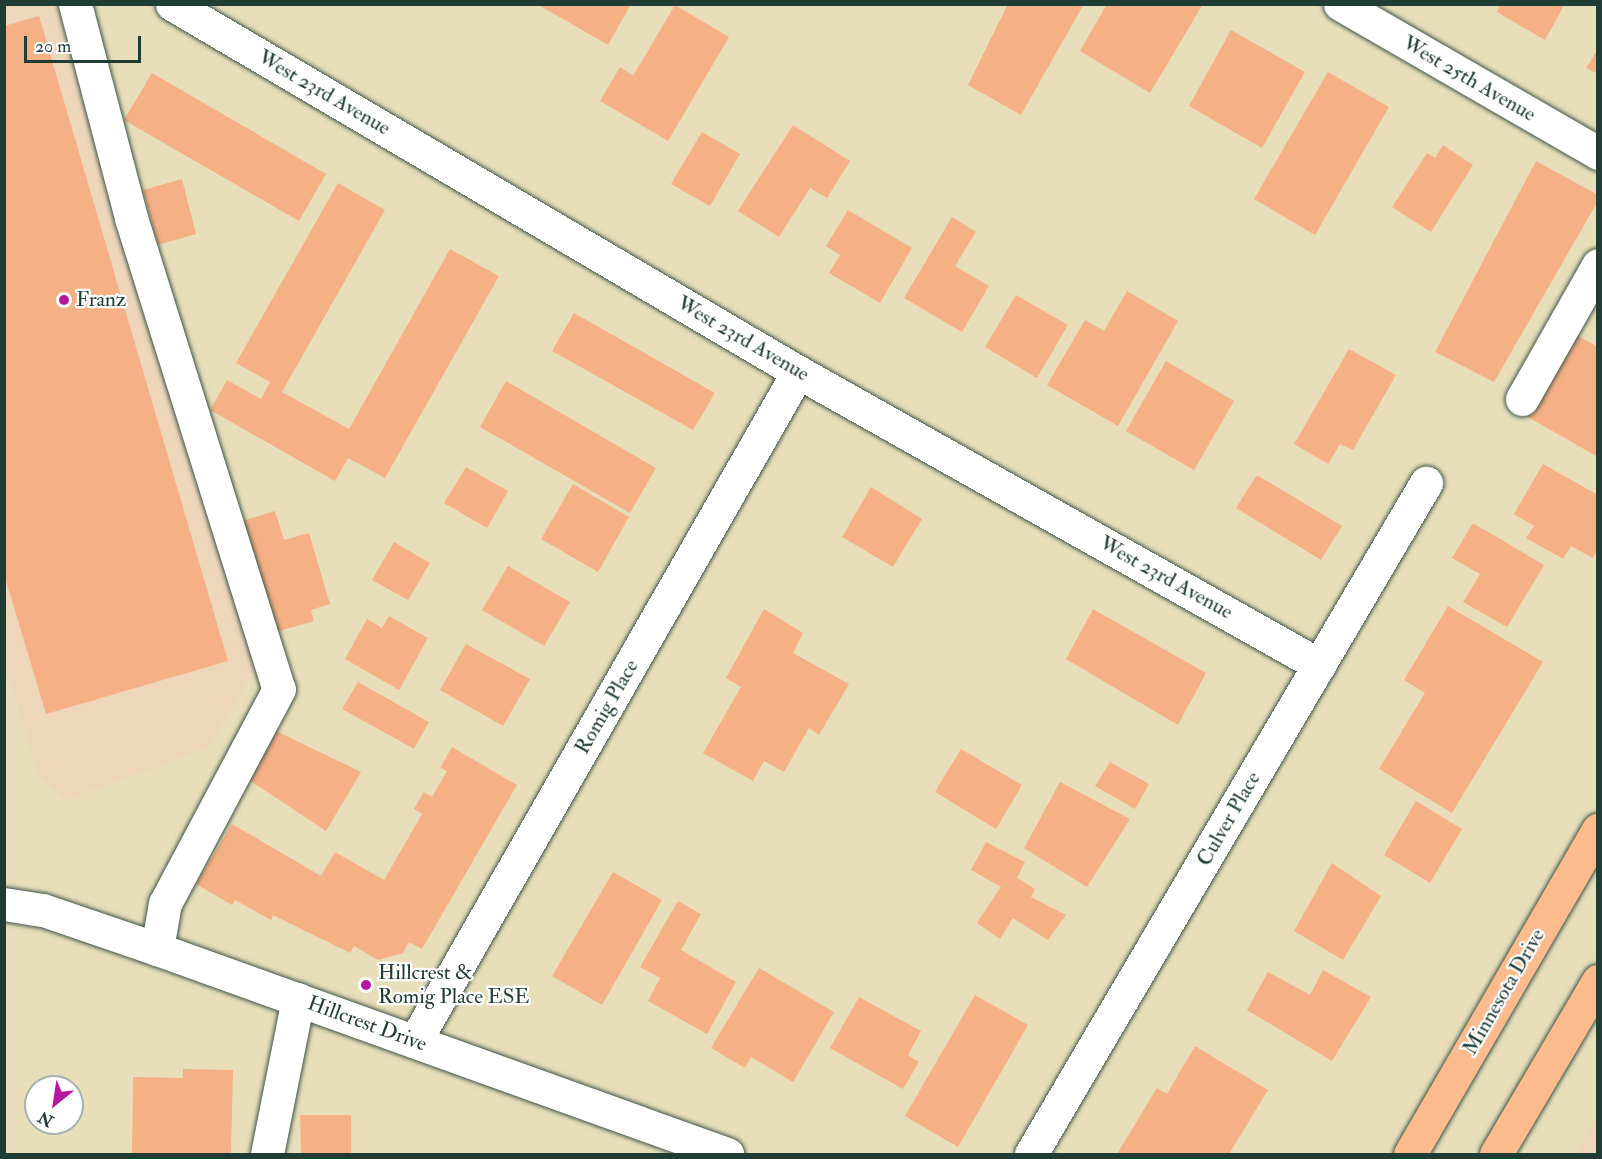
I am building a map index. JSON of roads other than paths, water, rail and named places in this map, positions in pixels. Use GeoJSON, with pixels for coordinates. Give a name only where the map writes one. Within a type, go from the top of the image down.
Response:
{"type":"FeatureCollection","features":[{"type":"Feature","properties":{"kind":"main road","name":"Minnesota Drive"},"geometry":{"type":"LineString","coordinates":[[1410,1155],[1598,830]]}},
{"type":"Feature","properties":{"kind":"main road"},"geometry":{"type":"LineString","coordinates":[[1496,1155],[1598,981]]}},
{"type":"Feature","properties":{"kind":"street"},"geometry":{"type":"LineString","coordinates":[[75,4],[131,218],[279,688],[165,903],[157,949]]}},
{"type":"Feature","properties":{"kind":"street","name":"West 23rd Avenue"},"geometry":{"type":"LineString","coordinates":[[172,4],[798,372],[1319,664]]}},
{"type":"Feature","properties":{"kind":"street","name":"West 25th Avenue"},"geometry":{"type":"LineString","coordinates":[[1340,4],[1598,153]]}},
{"type":"Feature","properties":{"kind":"street"},"geometry":{"type":"LineString","coordinates":[[1522,399],[1598,265]]}},
{"type":"Feature","properties":{"kind":"street","name":"Romig Place"},"geometry":{"type":"LineString","coordinates":[[415,1041],[798,372]]}},
{"type":"Feature","properties":{"kind":"street","name":"Culver Place"},"geometry":{"type":"LineString","coordinates":[[1031,1155],[1426,483]]}},
{"type":"Feature","properties":{"kind":"street","name":"Hillcrest Drive"},"geometry":{"type":"LineString","coordinates":[[4,904],[43,910],[157,949],[727,1155]]}},
{"type":"Feature","properties":{"kind":"street"},"geometry":{"type":"LineString","coordinates":[[267,1155],[298,999]]}},
{"type":"Feature","properties":{"kind":"place","name":"Franz"},"geometry":{"type":"Point","coordinates":[64,300]}},
{"type":"Feature","properties":{"kind":"place","name":"Hillcrest & Romig Place ESE"},"geometry":{"type":"Point","coordinates":[366,985]}}]}
